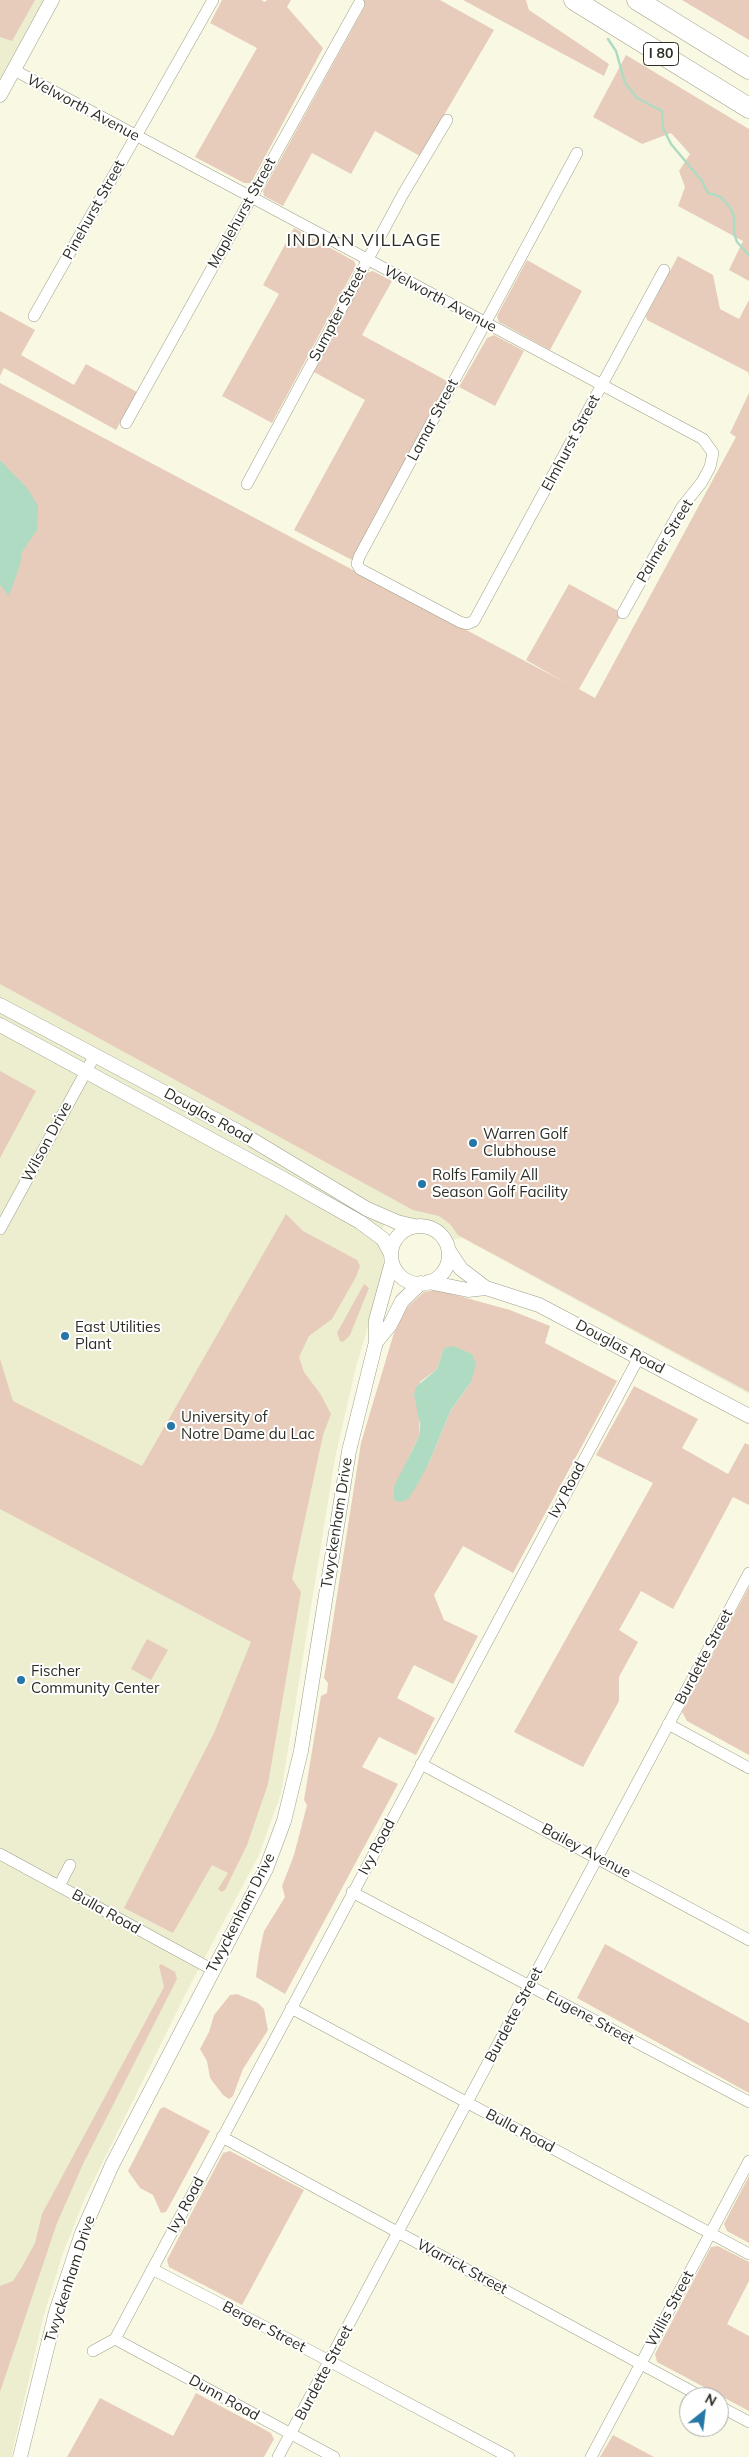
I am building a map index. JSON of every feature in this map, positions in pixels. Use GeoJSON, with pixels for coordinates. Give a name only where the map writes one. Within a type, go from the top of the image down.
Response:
{"type":"FeatureCollection","features":[{"type":"Feature","properties":{"kind":"highway","name":"I 80"},"geometry":{"type":"LineString","coordinates":[[574,0],[749,108]]}},
{"type":"Feature","properties":{"kind":"highway","name":"I 80"},"geometry":{"type":"LineString","coordinates":[[637,0],[749,68]]}},
{"type":"Feature","properties":{"kind":"street"},"geometry":{"type":"LineString","coordinates":[[0,95],[52,0]]}},
{"type":"Feature","properties":{"kind":"street","name":"Pinehurst Street"},"geometry":{"type":"LineString","coordinates":[[34,316],[213,0]]}},
{"type":"Feature","properties":{"kind":"street","name":"Maplehurst Street"},"geometry":{"type":"LineString","coordinates":[[126,423],[359,4]]}},
{"type":"Feature","properties":{"kind":"street","name":"Welworth Avenue"},"geometry":{"type":"LineString","coordinates":[[14,70],[708,443]]}},
{"type":"Feature","properties":{"kind":"street","name":"Sumpter Street"},"geometry":{"type":"LineString","coordinates":[[247,484],[368,259],[448,120]]}},
{"type":"Feature","properties":{"kind":"street","name":"Lamar Street"},"geometry":{"type":"LineString","coordinates":[[477,616],[474,621],[467,624],[460,622],[360,569],[357,564],[577,153]]}},
{"type":"Feature","properties":{"kind":"street","name":"Elmhurst Street"},"geometry":{"type":"LineString","coordinates":[[477,616],[664,270]]}},
{"type":"Feature","properties":{"kind":"street","name":"Palmer Street"},"geometry":{"type":"LineString","coordinates":[[623,613],[682,507],[702,482],[710,466],[713,453],[708,443]]}},
{"type":"Feature","properties":{"kind":"street","name":"Douglas Road"},"geometry":{"type":"LineString","coordinates":[[0,1006],[242,1133],[367,1209],[397,1222],[414,1226]]}},
{"type":"Feature","properties":{"kind":"street","name":"Douglas Road"},"geometry":{"type":"LineString","coordinates":[[0,1025],[282,1178],[368,1228],[383,1239],[392,1258]]}},
{"type":"Feature","properties":{"kind":"street","name":"Wilson Drive"},"geometry":{"type":"LineString","coordinates":[[0,1229],[94,1055]]}},
{"type":"Feature","properties":{"kind":"street"},"geometry":{"type":"LineString","coordinates":[[414,1226],[433,1229],[441,1234],[449,1251],[446,1267],[436,1279],[425,1283],[403,1278],[392,1258],[398,1236],[414,1226]]}},
{"type":"Feature","properties":{"kind":"street","name":"Douglas Road"},"geometry":{"type":"LineString","coordinates":[[449,1251],[461,1269],[486,1288],[539,1305],[639,1356],[749,1416]]}},
{"type":"Feature","properties":{"kind":"street","name":"Twyckenham Drive"},"geometry":{"type":"LineString","coordinates":[[20,2457],[56,2312],[82,2233],[112,2165],[266,1869],[284,1821],[301,1751],[349,1450],[376,1342],[376,1320],[392,1258]]}},
{"type":"Feature","properties":{"kind":"street","name":"Douglas Road"},"geometry":{"type":"LineString","coordinates":[[425,1283],[468,1290],[486,1288]]}},
{"type":"Feature","properties":{"kind":"street","name":"Twyckenham Drive"},"geometry":{"type":"LineString","coordinates":[[376,1342],[390,1326],[402,1301],[425,1283]]}},
{"type":"Feature","properties":{"kind":"street","name":"Ivy Road"},"geometry":{"type":"LineString","coordinates":[[115,2338],[639,1356]]}},
{"type":"Feature","properties":{"kind":"street","name":"Burdette Street"},"geometry":{"type":"LineString","coordinates":[[278,2457],[749,1573]]}},
{"type":"Feature","properties":{"kind":"street"},"geometry":{"type":"LineString","coordinates":[[668,1724],[749,1768]]}},
{"type":"Feature","properties":{"kind":"street","name":"Bailey Avenue"},"geometry":{"type":"LineString","coordinates":[[421,1764],[598,1857],[749,1940]]}},
{"type":"Feature","properties":{"kind":"street","name":"Bulla Road"},"geometry":{"type":"LineString","coordinates":[[0,1854],[213,1970]]}},
{"type":"Feature","properties":{"kind":"street"},"geometry":{"type":"LineString","coordinates":[[59,1886],[70,1865]]}},
{"type":"Feature","properties":{"kind":"street","name":"Eugene Street"},"geometry":{"type":"LineString","coordinates":[[352,1892],[749,2102]]}},
{"type":"Feature","properties":{"kind":"street","name":"Bulla Road"},"geometry":{"type":"LineString","coordinates":[[290,2008],[749,2254]]}},
{"type":"Feature","properties":{"kind":"street","name":"Warrick Street"},"geometry":{"type":"LineString","coordinates":[[222,2137],[684,2387]]}},
{"type":"Feature","properties":{"kind":"street","name":"Willis Street"},"geometry":{"type":"LineString","coordinates":[[591,2457],[749,2161]]}},
{"type":"Feature","properties":{"kind":"street","name":"Berger Street"},"geometry":{"type":"LineString","coordinates":[[152,2269],[509,2457]]}},
{"type":"Feature","properties":{"kind":"street"},"geometry":{"type":"LineString","coordinates":[[93,2352],[115,2338]]}},
{"type":"Feature","properties":{"kind":"street","name":"Dunn Road"},"geometry":{"type":"LineString","coordinates":[[115,2338],[334,2457]]}},
{"type":"Feature","properties":{"kind":"street"},"geometry":{"type":"LineString","coordinates":[[729,2411],[749,2422]]}},
{"type":"Feature","properties":{"kind":"shaded area"},"geometry":{"type":"Polygon","coordinates":[[[0,0],[44,0],[0,83],[0,0]]]}},
{"type":"Feature","properties":{"kind":"shaded area"},"geometry":{"type":"Polygon","coordinates":[[[0,0],[35,0],[12,41],[0,37],[0,0]]]}},
{"type":"Feature","properties":{"kind":"shaded area"},"geometry":{"type":"Polygon","coordinates":[[[222,0],[261,0],[265,2],[267,0],[291,0],[287,7],[323,48],[251,183],[244,183],[195,157],[257,48],[210,23],[222,0]]]}},
{"type":"Feature","properties":{"kind":"shaded area"},"geometry":{"type":"Polygon","coordinates":[[[355,0],[440,0],[494,30],[420,156],[375,131],[351,174],[312,153],[283,206],[264,196],[263,191],[365,6],[355,0]]]}},
{"type":"Feature","properties":{"kind":"shaded area"},"geometry":{"type":"Polygon","coordinates":[[[463,0],[526,0],[529,10],[609,64],[604,76],[463,0]]]}},
{"type":"Feature","properties":{"kind":"shaded area"},"geometry":{"type":"Polygon","coordinates":[[[682,0],[749,0],[749,40],[682,0]]]}},
{"type":"Feature","properties":{"kind":"shaded area"},"geometry":{"type":"Polygon","coordinates":[[[626,55],[749,129],[749,281],[729,270],[743,241],[678,206],[685,187],[679,171],[690,154],[671,133],[642,144],[593,117],[626,55]]]}},
{"type":"Feature","properties":{"kind":"shaded area"},"geometry":{"type":"Polygon","coordinates":[[[294,228],[354,261],[356,266],[272,423],[222,396],[279,294],[263,285],[294,228]]]}},
{"type":"Feature","properties":{"kind":"shaded area"},"geometry":{"type":"Polygon","coordinates":[[[678,256],[713,275],[720,309],[739,319],[749,300],[749,376],[748,372],[647,320],[646,316],[678,256]]]}},
{"type":"Feature","properties":{"kind":"shaded area"},"geometry":{"type":"Polygon","coordinates":[[[527,260],[582,291],[550,350],[499,322],[497,316],[527,260]]]}},
{"type":"Feature","properties":{"kind":"shaded area"},"geometry":{"type":"Polygon","coordinates":[[[373,271],[392,281],[362,335],[447,381],[352,560],[294,530],[365,400],[314,372],[367,273],[373,271]]]}},
{"type":"Feature","properties":{"kind":"shaded area"},"geometry":{"type":"Polygon","coordinates":[[[0,311],[35,330],[21,355],[74,385],[86,364],[137,392],[116,430],[4,368],[0,376],[0,311]]]}},
{"type":"Feature","properties":{"kind":"shaded area"},"geometry":{"type":"Polygon","coordinates":[[[494,335],[524,351],[495,406],[459,387],[487,338],[494,335]]]}},
{"type":"Feature","properties":{"kind":"shaded area","name":"University of Notre Dame du Lac"},"geometry":{"type":"Polygon","coordinates":[[[0,383],[595,698],[749,413],[749,1394],[462,1238],[452,1240],[437,1225],[391,1213],[376,1240],[383,1251],[384,1272],[356,1367],[335,1458],[281,1793],[259,1855],[187,1991],[84,2200],[62,2256],[43,2318],[11,2457],[0,2457],[0,383]]]}},
{"type":"Feature","properties":{"kind":"shaded area"},"geometry":{"type":"Polygon","coordinates":[[[0,383],[568,684],[526,660],[569,584],[622,613],[579,689],[595,698],[736,437],[730,433],[749,393],[749,1392],[458,1235],[450,1224],[439,1216],[413,1210],[0,984],[0,383]]]}},
{"type":"Feature","properties":{"kind":"shaded area"},"geometry":{"type":"Polygon","coordinates":[[[0,460],[28,489],[38,506],[37,530],[22,552],[20,565],[9,596],[0,585],[0,460]]]}},
{"type":"Feature","properties":{"kind":"shaded area"},"geometry":{"type":"Polygon","coordinates":[[[0,1071],[36,1091],[0,1158],[0,1071]]]}},
{"type":"Feature","properties":{"kind":"shaded area"},"geometry":{"type":"Polygon","coordinates":[[[286,1214],[303,1231],[357,1260],[360,1266],[356,1277],[332,1319],[309,1336],[299,1357],[304,1372],[321,1395],[331,1414],[323,1435],[292,1579],[301,1592],[268,1784],[247,1845],[225,1890],[222,1892],[218,1889],[228,1873],[212,1865],[173,1933],[124,1908],[214,1733],[251,1642],[0,1509],[0,1359],[13,1401],[142,1466],[286,1214]]]}},
{"type":"Feature","properties":{"kind":"shaded area"},"geometry":{"type":"Polygon","coordinates":[[[364,1284],[369,1288],[350,1335],[343,1342],[340,1341],[337,1333],[364,1284]]]}},
{"type":"Feature","properties":{"kind":"shaded area"},"geometry":{"type":"Polygon","coordinates":[[[437,1290],[510,1310],[550,1326],[545,1343],[617,1381],[513,1573],[463,1546],[434,1595],[444,1620],[478,1636],[453,1684],[414,1665],[397,1698],[435,1718],[416,1755],[379,1737],[362,1767],[398,1784],[285,1994],[256,1977],[259,1954],[264,1931],[285,1897],[282,1886],[294,1855],[307,1805],[304,1800],[321,1696],[327,1693],[328,1683],[324,1678],[361,1443],[402,1312],[424,1292],[437,1290]],[[442,1354],[437,1369],[420,1382],[419,1436],[404,1468],[428,1465],[451,1410],[471,1382],[442,1354]]]}},
{"type":"Feature","properties":{"kind":"shaded area"},"geometry":{"type":"Polygon","coordinates":[[[453,1346],[472,1354],[476,1364],[471,1382],[451,1410],[428,1465],[416,1487],[408,1499],[401,1502],[394,1500],[394,1486],[419,1436],[420,1424],[414,1395],[416,1387],[437,1369],[444,1348],[453,1346]]]}},
{"type":"Feature","properties":{"kind":"shaded area"},"geometry":{"type":"Polygon","coordinates":[[[634,1386],[698,1419],[682,1448],[728,1474],[745,1443],[749,1445],[749,1505],[733,1497],[673,1609],[641,1591],[619,1630],[638,1642],[619,1677],[619,1701],[583,1767],[514,1732],[653,1483],[596,1455],[634,1386]]]}},
{"type":"Feature","properties":{"kind":"shaded area"},"geometry":{"type":"Polygon","coordinates":[[[749,1587],[749,1755],[687,1721],[682,1712],[749,1587]]]}},
{"type":"Feature","properties":{"kind":"shaded area"},"geometry":{"type":"Polygon","coordinates":[[[147,1639],[168,1650],[151,1680],[131,1669],[147,1639]]]}},
{"type":"Feature","properties":{"kind":"shaded area"},"geometry":{"type":"Polygon","coordinates":[[[605,1944],[749,2023],[749,2093],[577,1998],[605,1944]]]}},
{"type":"Feature","properties":{"kind":"shaded area"},"geometry":{"type":"Polygon","coordinates":[[[161,1964],[175,1972],[177,1979],[83,2164],[57,2223],[0,2392],[0,2286],[13,2281],[22,2267],[35,2243],[42,2214],[164,1987],[159,1966],[161,1964]]]}},
{"type":"Feature","properties":{"kind":"shaded area"},"geometry":{"type":"Polygon","coordinates":[[[237,1994],[258,2003],[264,2009],[268,2030],[243,2069],[233,2096],[229,2099],[223,2095],[210,2078],[207,2061],[200,2049],[209,2032],[214,2015],[230,1995],[237,1994]]]}},
{"type":"Feature","properties":{"kind":"shaded area"},"geometry":{"type":"Polygon","coordinates":[[[164,2107],[210,2131],[166,2212],[161,2213],[153,2195],[140,2188],[128,2171],[160,2109],[164,2107]]]}},
{"type":"Feature","properties":{"kind":"shaded area"},"geometry":{"type":"Polygon","coordinates":[[[230,2151],[304,2190],[242,2305],[169,2267],[167,2260],[223,2153],[230,2151]]]}},
{"type":"Feature","properties":{"kind":"shaded area"},"geometry":{"type":"Polygon","coordinates":[[[749,2176],[749,2243],[727,2231],[724,2224],[749,2176]]]}},
{"type":"Feature","properties":{"kind":"shaded area"},"geometry":{"type":"Polygon","coordinates":[[[718,2246],[749,2262],[749,2281],[727,2324],[749,2336],[749,2411],[729,2400],[729,2387],[704,2387],[657,2362],[655,2354],[711,2247],[718,2246]]]}},
{"type":"Feature","properties":{"kind":"shaded area"},"geometry":{"type":"Polygon","coordinates":[[[196,2393],[271,2433],[274,2439],[264,2457],[67,2457],[100,2398],[173,2436],[196,2393]]]}},
{"type":"Feature","properties":{"kind":"shaded area"},"geometry":{"type":"Polygon","coordinates":[[[613,2435],[654,2457],[600,2457],[613,2435]]]}},
{"type":"Feature","properties":{"kind":"waterway"},"geometry":{"type":"LineString","coordinates":[[608,39],[616,51],[625,83],[637,98],[662,111],[663,128],[671,144],[702,181],[708,193],[721,197],[731,209],[734,216],[734,233],[737,242],[749,255]]}},
{"type":"Feature","properties":{"kind":"place","name":"Warren Golf Clubhouse"},"geometry":{"type":"Point","coordinates":[473,1143]}},
{"type":"Feature","properties":{"kind":"place","name":"Rolfs Family All Season Golf Facility"},"geometry":{"type":"Point","coordinates":[422,1184]}},
{"type":"Feature","properties":{"kind":"place","name":"East Utilities Plant"},"geometry":{"type":"Point","coordinates":[65,1336]}},
{"type":"Feature","properties":{"kind":"place","name":"University of Notre Dame du Lac"},"geometry":{"type":"Point","coordinates":[171,1426]}},
{"type":"Feature","properties":{"kind":"place","name":"Fischer Community Center"},"geometry":{"type":"Point","coordinates":[21,1680]}},
{"type":"Feature","properties":{"kind":"district","name":"INDIAN VILLAGE"},"geometry":{"type":"Point","coordinates":[364,241]}}]}
